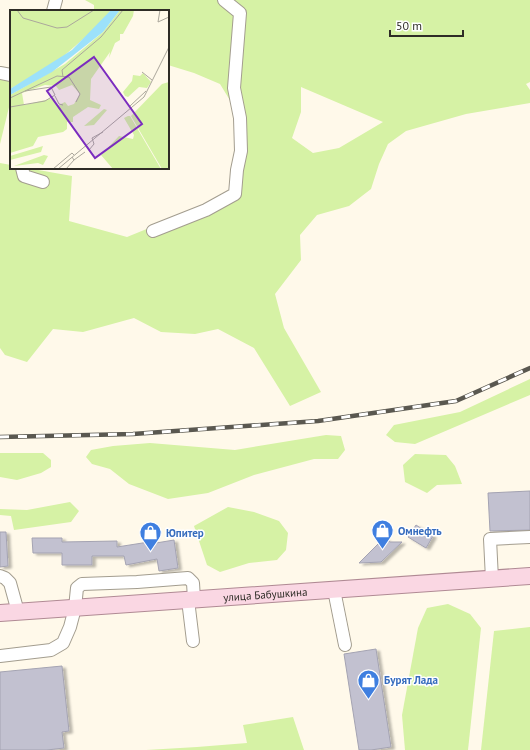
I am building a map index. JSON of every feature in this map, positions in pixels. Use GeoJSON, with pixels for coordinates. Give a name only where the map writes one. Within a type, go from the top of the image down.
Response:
{"type":"FeatureCollection","features":[{"type":"Feature","properties":{"kind":"main road","name":"улица Бабушкина"},"geometry":{"type":"LineString","coordinates":[[0,613],[530,576]]}},
{"type":"Feature","properties":{"kind":"street"},"geometry":{"type":"LineString","coordinates":[[53,10],[56,0]]}},
{"type":"Feature","properties":{"kind":"street"},"geometry":{"type":"LineString","coordinates":[[153,231],[206,210],[235,194],[237,170],[241,151],[240,118],[234,88],[240,13],[224,0]]}},
{"type":"Feature","properties":{"kind":"street"},"geometry":{"type":"LineString","coordinates":[[0,73],[10,75]]}},
{"type":"Feature","properties":{"kind":"street"},"geometry":{"type":"LineString","coordinates":[[22,169],[24,176],[43,182]]}},
{"type":"Feature","properties":{"kind":"street"},"geometry":{"type":"LineString","coordinates":[[492,578],[490,539],[530,537]]}},
{"type":"Feature","properties":{"kind":"street"},"geometry":{"type":"LineString","coordinates":[[0,576],[5,578],[10,583],[18,612]]}},
{"type":"Feature","properties":{"kind":"street"},"geometry":{"type":"LineString","coordinates":[[0,656],[51,650],[63,643],[70,627],[77,588],[82,584],[188,578],[193,583],[191,600],[194,641]]}},
{"type":"Feature","properties":{"kind":"street"},"geometry":{"type":"LineString","coordinates":[[334,590],[344,645]]}},
{"type":"Feature","properties":{"kind":"green space"},"geometry":{"type":"Polygon","coordinates":[[[85,0],[530,0],[530,82],[526,84],[530,90],[530,103],[466,114],[406,131],[388,144],[379,164],[371,189],[349,206],[317,215],[300,235],[301,260],[275,294],[284,328],[321,392],[290,406],[254,348],[218,329],[195,334],[161,332],[134,318],[83,332],[53,329],[27,362],[5,355],[0,348],[0,163],[10,165],[10,169],[33,169],[72,176],[69,221],[127,237],[230,195],[240,132],[231,102],[220,84],[194,73],[169,65],[169,10],[94,10],[94,5],[85,0]],[[301,87],[301,112],[292,138],[313,153],[339,148],[383,122],[301,87]]]}},
{"type":"Feature","properties":{"kind":"green space"},"geometry":{"type":"Polygon","coordinates":[[[0,77],[10,81],[10,103],[0,144],[0,77]]]}},
{"type":"Feature","properties":{"kind":"green space"},"geometry":{"type":"Polygon","coordinates":[[[530,379],[530,395],[415,444],[395,442],[386,435],[394,425],[460,412],[530,379]]]}},
{"type":"Feature","properties":{"kind":"green space"},"geometry":{"type":"Polygon","coordinates":[[[326,435],[341,436],[345,450],[338,459],[314,459],[254,475],[208,493],[168,499],[129,484],[110,469],[92,464],[86,457],[91,450],[113,446],[150,443],[235,450],[326,435]]]}},
{"type":"Feature","properties":{"kind":"green space"},"geometry":{"type":"Polygon","coordinates":[[[0,453],[43,453],[51,460],[51,467],[41,473],[17,480],[0,477],[0,453]]]}},
{"type":"Feature","properties":{"kind":"green space"},"geometry":{"type":"Polygon","coordinates":[[[415,454],[446,455],[455,466],[462,484],[437,485],[427,493],[405,482],[403,465],[415,454]]]}},
{"type":"Feature","properties":{"kind":"green space"},"geometry":{"type":"Polygon","coordinates":[[[70,502],[79,511],[71,522],[14,530],[11,516],[0,515],[0,509],[27,510],[70,502]]]}},
{"type":"Feature","properties":{"kind":"green space"},"geometry":{"type":"Polygon","coordinates":[[[228,507],[254,512],[279,521],[288,533],[286,550],[277,560],[249,563],[220,572],[207,565],[194,526],[228,507]]]}},
{"type":"Feature","properties":{"kind":"green space"},"geometry":{"type":"Polygon","coordinates":[[[448,604],[470,614],[481,628],[468,750],[405,750],[402,715],[418,628],[427,608],[448,604]]]}},
{"type":"Feature","properties":{"kind":"green space"},"geometry":{"type":"Polygon","coordinates":[[[530,627],[530,750],[481,750],[494,631],[530,627]]]}},
{"type":"Feature","properties":{"kind":"green space"},"geometry":{"type":"Polygon","coordinates":[[[293,717],[304,750],[146,750],[247,743],[243,725],[293,717]]]}},
{"type":"Feature","properties":{"kind":"building"},"geometry":{"type":"Polygon","coordinates":[[[530,491],[530,530],[490,531],[488,493],[530,491]]]}},
{"type":"Feature","properties":{"kind":"building"},"geometry":{"type":"Polygon","coordinates":[[[416,525],[433,536],[426,548],[408,537],[416,525]]]}},
{"type":"Feature","properties":{"kind":"building"},"geometry":{"type":"Polygon","coordinates":[[[0,532],[6,532],[8,566],[0,567],[0,532]]]}},
{"type":"Feature","properties":{"kind":"building"},"geometry":{"type":"Polygon","coordinates":[[[32,538],[62,538],[62,542],[117,541],[117,547],[155,541],[156,543],[174,540],[178,568],[159,571],[157,559],[126,565],[124,556],[92,556],[92,565],[62,565],[62,553],[33,553],[32,538]]]}},
{"type":"Feature","properties":{"kind":"building","name":"Омнефть"},"geometry":{"type":"Polygon","coordinates":[[[384,538],[390,542],[402,542],[381,562],[359,563],[384,538]]]}},
{"type":"Feature","properties":{"kind":"building","name":"Бурят Лада"},"geometry":{"type":"Polygon","coordinates":[[[376,649],[391,747],[359,750],[344,654],[376,649]]]}},
{"type":"Feature","properties":{"kind":"building"},"geometry":{"type":"Polygon","coordinates":[[[62,666],[69,731],[62,732],[64,748],[47,750],[0,750],[0,672],[62,666]]]}},
{"type":"Feature","properties":{"kind":"railway"},"geometry":{"type":"LineString","coordinates":[[0,437],[133,434],[318,421],[456,401],[530,368]]}},
{"type":"Feature","properties":{"kind":"place","name":"Омнефть"},"geometry":{"type":"Point","coordinates":[382,550]}},
{"type":"Feature","properties":{"kind":"place","name":"Юпитер"},"geometry":{"type":"Point","coordinates":[150,552]}},
{"type":"Feature","properties":{"kind":"place","name":"Бурят Лада"},"geometry":{"type":"Point","coordinates":[368,700]}}]}
